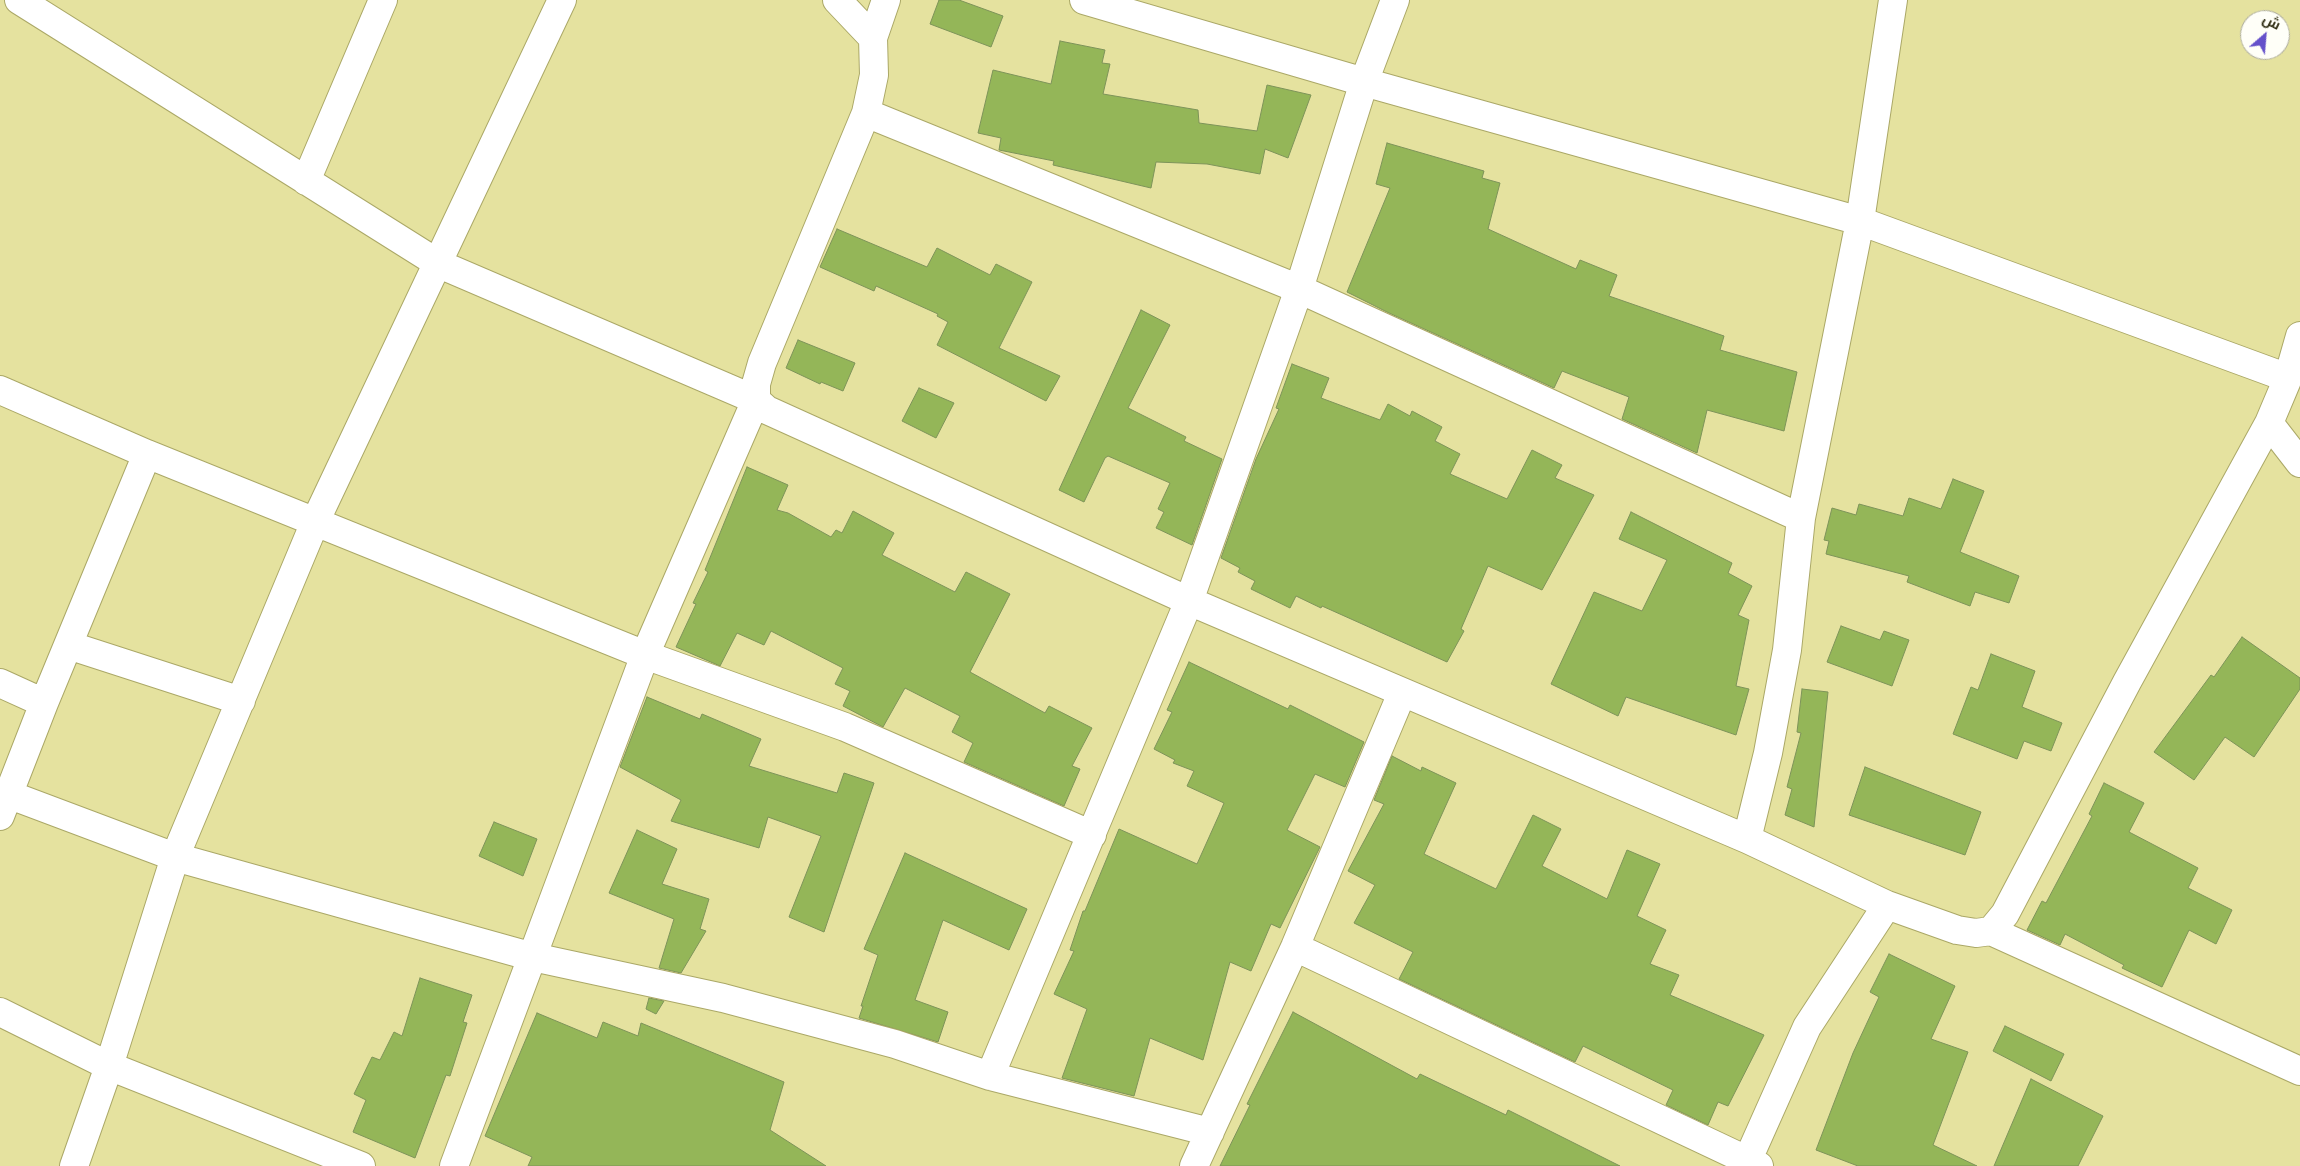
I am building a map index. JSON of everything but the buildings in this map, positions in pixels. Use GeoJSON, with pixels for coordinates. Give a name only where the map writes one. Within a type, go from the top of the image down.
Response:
{"type":"FeatureCollection","features":[{"type":"Feature","properties":{"kind":"street"},"geometry":{"type":"LineString","coordinates":[[19,0],[439,264],[756,400],[781,418],[1189,601],[1747,840],[1887,905],[1957,930],[1976,933],[1991,931],[2300,1071]]}},
{"type":"Feature","properties":{"kind":"street"},"geometry":{"type":"LineString","coordinates":[[306,181],[383,0]]}},
{"type":"Feature","properties":{"kind":"street"},"geometry":{"type":"LineString","coordinates":[[74,1166],[109,1066],[175,856],[315,522],[439,264],[562,0]]}},
{"type":"Feature","properties":{"kind":"street"},"geometry":{"type":"LineString","coordinates":[[837,0],[873,38]]}},
{"type":"Feature","properties":{"kind":"street"},"geometry":{"type":"LineString","coordinates":[[454,1166],[645,655],[756,400],[756,384],[762,363],[866,113],[874,75],[873,38],[886,0]]}},
{"type":"Feature","properties":{"kind":"street"},"geometry":{"type":"LineString","coordinates":[[1084,0],[1364,82],[1860,221],[2288,378]]}},
{"type":"Feature","properties":{"kind":"street"},"geometry":{"type":"LineString","coordinates":[[990,1076],[1189,601],[1299,289],[1364,82],[1395,0]]}},
{"type":"Feature","properties":{"kind":"street"},"geometry":{"type":"LineString","coordinates":[[1747,840],[1768,753],[1787,650],[1801,518],[1860,221],[1894,0]]}},
{"type":"Feature","properties":{"kind":"street"},"geometry":{"type":"LineString","coordinates":[[866,113],[1299,289],[1801,518]]}},
{"type":"Feature","properties":{"kind":"street"},"geometry":{"type":"LineString","coordinates":[[1991,931],[2006,914],[2127,682],[2269,423],[2288,378],[2300,336]]}},
{"type":"Feature","properties":{"kind":"street"},"geometry":{"type":"LineString","coordinates":[[0,390],[147,454],[645,655],[845,726],[1092,835]]}},
{"type":"Feature","properties":{"kind":"street"},"geometry":{"type":"LineString","coordinates":[[2269,423],[2300,463]]}},
{"type":"Feature","properties":{"kind":"street"},"geometry":{"type":"LineString","coordinates":[[147,454],[44,703],[5,806],[533,957],[723,998],[895,1044],[990,1076],[1210,1132]]}},
{"type":"Feature","properties":{"kind":"street"},"geometry":{"type":"LineString","coordinates":[[68,646],[241,701]]}},
{"type":"Feature","properties":{"kind":"street"},"geometry":{"type":"LineString","coordinates":[[0,683],[44,703]]}},
{"type":"Feature","properties":{"kind":"street"},"geometry":{"type":"LineString","coordinates":[[1194,1166],[1295,947],[1402,693]]}},
{"type":"Feature","properties":{"kind":"street"},"geometry":{"type":"LineString","coordinates":[[1295,947],[1750,1164],[1807,1027],[1887,905]]}},
{"type":"Feature","properties":{"kind":"street"},"geometry":{"type":"LineString","coordinates":[[0,1012],[109,1066],[361,1166]]}}]}
